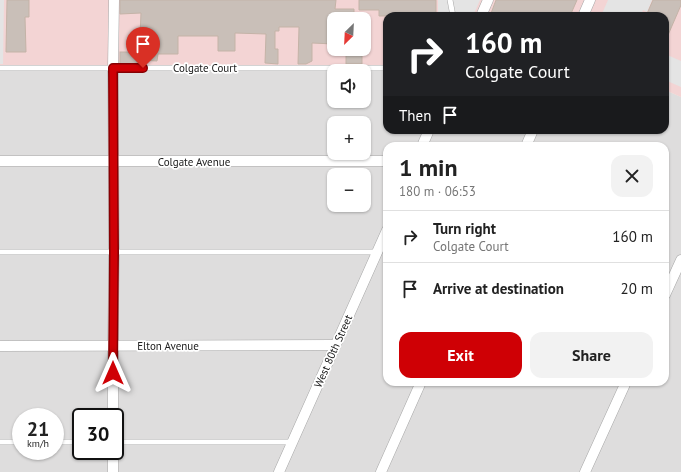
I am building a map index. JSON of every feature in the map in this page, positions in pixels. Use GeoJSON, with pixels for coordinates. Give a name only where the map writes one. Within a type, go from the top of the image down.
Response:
{"type":"FeatureCollection","features":[{"type":"Feature","properties":{"kind":"street"},"geometry":{"type":"LineString","coordinates":[[113,408],[114,0]]}},
{"type":"Feature","properties":{"kind":"street"},"geometry":{"type":"LineString","coordinates":[[483,12],[488,0]]}},
{"type":"Feature","properties":{"kind":"street"},"geometry":{"type":"LineString","coordinates":[[585,12],[590,0]]}},
{"type":"Feature","properties":{"kind":"street","name":"Colgate Avenue"},"geometry":{"type":"LineString","coordinates":[[0,162],[383,161]]}},
{"type":"Feature","properties":{"kind":"street","name":"West 80th Street"},"geometry":{"type":"LineString","coordinates":[[279,472],[383,240]]}},
{"type":"Feature","properties":{"kind":"street"},"geometry":{"type":"LineString","coordinates":[[669,289],[678,274],[681,260]]}},
{"type":"Feature","properties":{"kind":"street","name":"Elton Avenue"},"geometry":{"type":"LineString","coordinates":[[0,346],[335,345]]}},
{"type":"Feature","properties":{"kind":"street"},"geometry":{"type":"LineString","coordinates":[[382,472],[419,386]]}},
{"type":"Feature","properties":{"kind":"street"},"geometry":{"type":"LineString","coordinates":[[585,472],[624,386]]}},
{"type":"Feature","properties":{"kind":"street"},"geometry":{"type":"LineString","coordinates":[[113,460],[113,472]]}},
{"type":"Feature","properties":{"kind":"lane"},"geometry":{"type":"LineString","coordinates":[[450,0],[452,12]]}},
{"type":"Feature","properties":{"kind":"lane","name":"Colgate Court"},"geometry":{"type":"LineString","coordinates":[[0,68],[383,68]]}},
{"type":"Feature","properties":{"kind":"lane"},"geometry":{"type":"LineString","coordinates":[[0,252],[378,252]]}},
{"type":"Feature","properties":{"kind":"lane"},"geometry":{"type":"LineString","coordinates":[[0,442],[12,442]]}},
{"type":"Feature","properties":{"kind":"lane"},"geometry":{"type":"LineString","coordinates":[[124,442],[292,442]]}},
{"type":"Feature","properties":{"kind":"shaded area"},"geometry":{"type":"Polygon","coordinates":[[[0,0],[681,0],[681,97],[669,92],[669,12],[383,12],[383,68],[371,68],[371,64],[327,64],[327,68],[0,68],[0,0]]]}},
{"type":"Feature","properties":{"kind":"shaded area"},"geometry":{"type":"Polygon","coordinates":[[[0,0],[4,0],[3,64],[0,64],[0,0]]]}},
{"type":"Feature","properties":{"kind":"shaded area"},"geometry":{"type":"Polygon","coordinates":[[[438,0],[480,0],[475,12],[438,12],[438,0]]]}},
{"type":"Feature","properties":{"kind":"shaded area"},"geometry":{"type":"Polygon","coordinates":[[[608,0],[652,0],[647,12],[643,10],[642,12],[603,12],[608,0]]]}},
{"type":"Feature","properties":{"kind":"shaded area"},"geometry":{"type":"Polygon","coordinates":[[[669,56],[681,61],[681,87],[669,82],[669,56]]]}},
{"type":"Feature","properties":{"kind":"shaded area"},"geometry":{"type":"Polygon","coordinates":[[[0,68],[327,68],[327,108],[371,108],[371,68],[383,68],[383,134],[669,134],[669,92],[681,97],[681,472],[0,472],[0,68]]]}},
{"type":"Feature","properties":{"kind":"building"},"geometry":{"type":"Polygon","coordinates":[[[7,0],[29,0],[29,17],[25,17],[26,52],[6,52],[7,0]]]}},
{"type":"Feature","properties":{"kind":"building"},"geometry":{"type":"Polygon","coordinates":[[[120,0],[336,0],[335,9],[354,9],[354,12],[327,12],[327,44],[312,43],[312,61],[306,64],[298,64],[299,27],[279,27],[279,31],[275,31],[275,49],[278,49],[278,64],[265,63],[266,34],[235,33],[235,51],[218,51],[218,36],[178,36],[178,54],[158,54],[157,61],[139,60],[141,13],[120,14],[120,0]]]}},
{"type":"Feature","properties":{"kind":"building"},"geometry":{"type":"Polygon","coordinates":[[[359,0],[436,0],[436,12],[383,12],[383,16],[379,16],[379,10],[359,10],[359,0]]]}},
{"type":"Feature","properties":{"kind":"building"},"geometry":{"type":"Polygon","coordinates":[[[496,0],[577,0],[572,12],[492,12],[496,0]]]}},
{"type":"Feature","properties":{"kind":"building"},"geometry":{"type":"Polygon","coordinates":[[[653,0],[681,0],[681,5],[669,33],[669,12],[648,12],[653,0]]]}},
{"type":"Feature","properties":{"kind":"building"},"geometry":{"type":"Polygon","coordinates":[[[120,52],[137,52],[137,64],[120,64],[120,52]]]}},
{"type":"Feature","properties":{"kind":"building"},"geometry":{"type":"Polygon","coordinates":[[[346,56],[362,56],[362,64],[346,64],[346,56]]]}},
{"type":"Feature","properties":{"kind":"route"},"geometry":{"type":"LineString","coordinates":[[113,373],[113,68],[143,68]]}}]}
